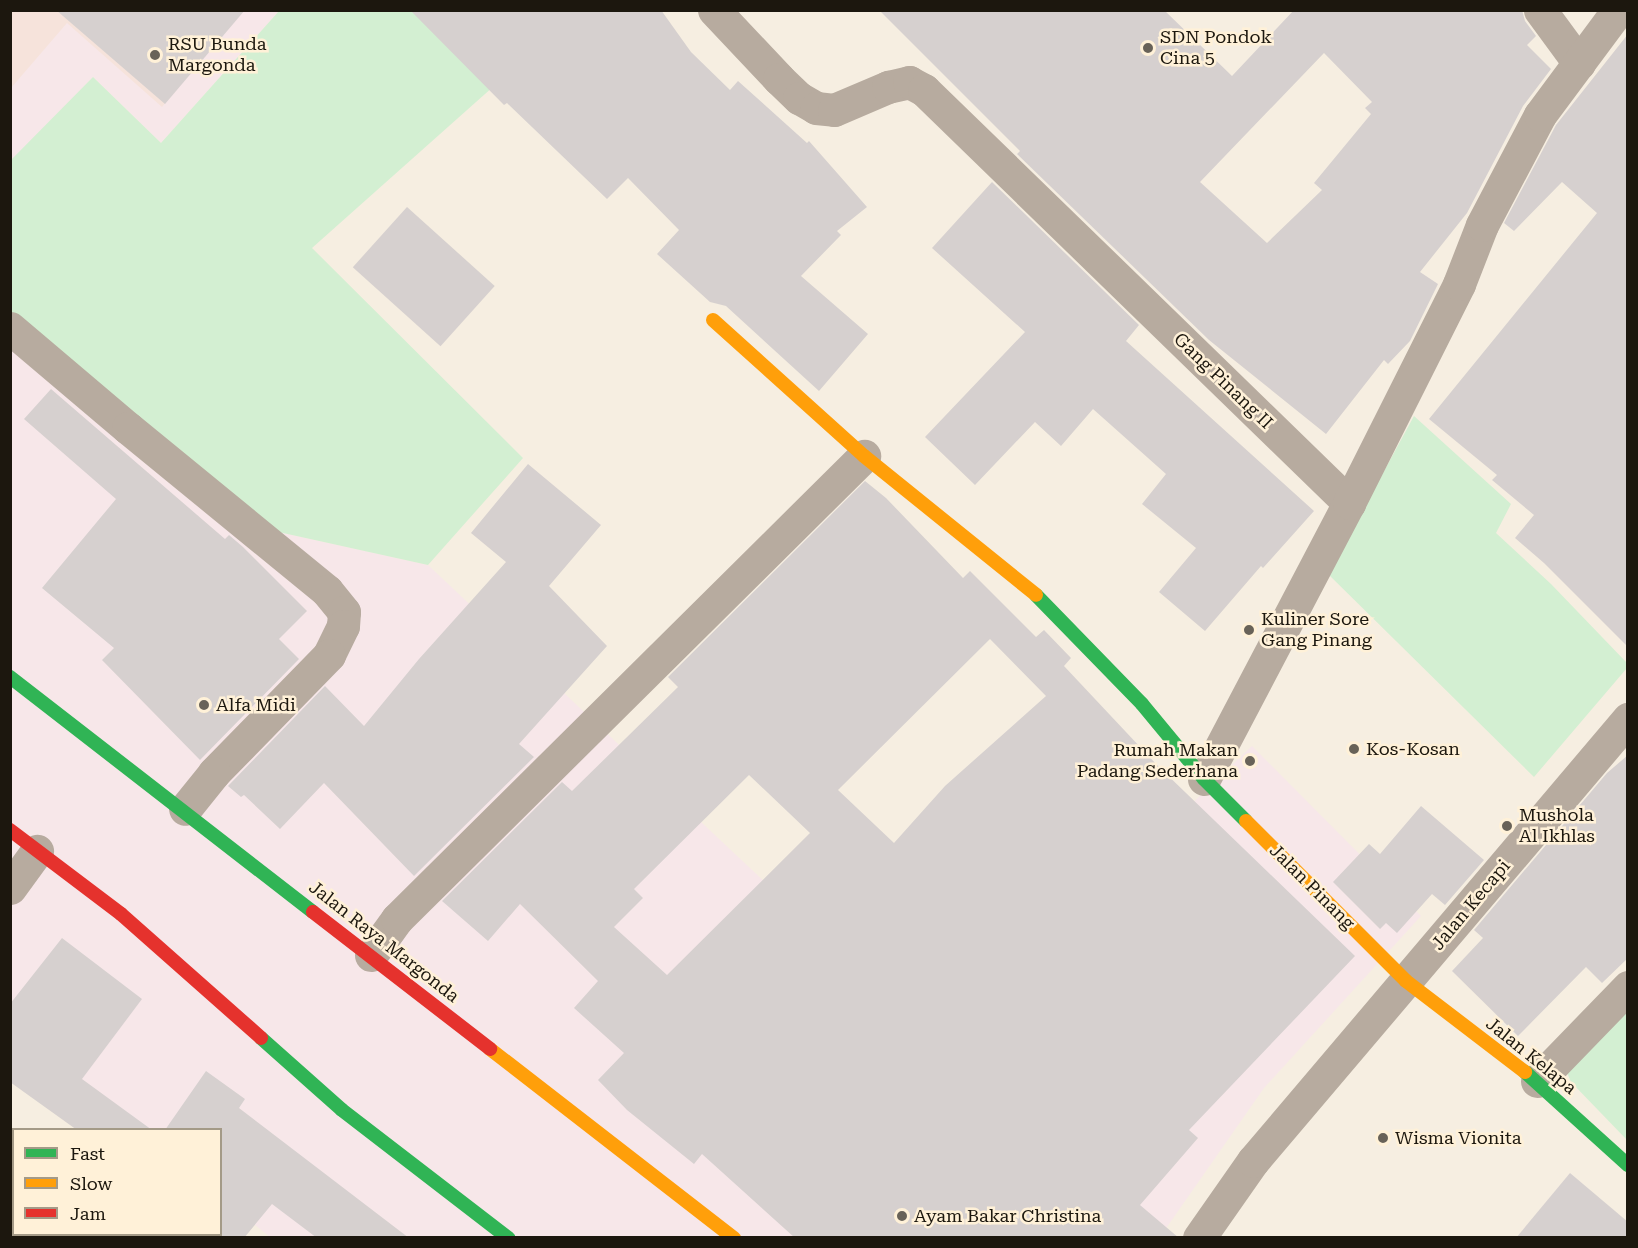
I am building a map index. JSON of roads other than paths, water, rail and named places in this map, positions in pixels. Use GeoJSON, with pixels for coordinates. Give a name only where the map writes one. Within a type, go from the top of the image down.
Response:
{"type":"FeatureCollection","features":[{"type":"Feature","properties":{"kind":"main road","name":"Jalan Pinang"},"geometry":{"type":"LineString","coordinates":[[713,320],[864,456],[1034,593],[1142,704],[1204,779],[1406,981]]}},
{"type":"Feature","properties":{"kind":"main road","name":"Jalan Raya Margonda"},"geometry":{"type":"LineString","coordinates":[[10,677],[184,809],[734,1238]]}},
{"type":"Feature","properties":{"kind":"main road"},"geometry":{"type":"LineString","coordinates":[[10,830],[120,914],[342,1110],[508,1238]]}},
{"type":"Feature","properties":{"kind":"main road","name":"Jalan Kelapa"},"geometry":{"type":"LineString","coordinates":[[1406,981],[1537,1081],[1628,1166]]}},
{"type":"Feature","properties":{"kind":"street","name":"Gang Pinang II"},"geometry":{"type":"LineString","coordinates":[[714,10],[779,79],[799,98],[816,108],[834,110],[888,87],[909,82],[924,90],[1348,504]]}},
{"type":"Feature","properties":{"kind":"street"},"geometry":{"type":"LineString","coordinates":[[1540,10],[1579,63]]}},
{"type":"Feature","properties":{"kind":"street"},"geometry":{"type":"LineString","coordinates":[[1204,779],[1348,504],[1459,284],[1482,225],[1540,115],[1618,10]]}},
{"type":"Feature","properties":{"kind":"street"},"geometry":{"type":"LineString","coordinates":[[10,328],[327,591],[344,612],[343,626],[329,656],[214,773],[184,809]]}},
{"type":"Feature","properties":{"kind":"street"},"geometry":{"type":"LineString","coordinates":[[371,955],[397,920],[864,456]]}},
{"type":"Feature","properties":{"kind":"street","name":"Jalan Kecapi"},"geometry":{"type":"LineString","coordinates":[[1406,981],[1628,719]]}},
{"type":"Feature","properties":{"kind":"street"},"geometry":{"type":"LineString","coordinates":[[10,888],[38,851]]}},
{"type":"Feature","properties":{"kind":"street"},"geometry":{"type":"LineString","coordinates":[[1199,1238],[1247,1167],[1406,981]]}},
{"type":"Feature","properties":{"kind":"street"},"geometry":{"type":"LineString","coordinates":[[1537,1081],[1628,987]]}},
{"type":"Feature","properties":{"kind":"place","name":"SDN Pondok Cina 5"},"geometry":{"type":"Point","coordinates":[1148,48]}},
{"type":"Feature","properties":{"kind":"place","name":"RSU Bunda Margonda"},"geometry":{"type":"Point","coordinates":[155,55]}},
{"type":"Feature","properties":{"kind":"place","name":"Kuliner Sore Gang Pinang"},"geometry":{"type":"Point","coordinates":[1249,630]}},
{"type":"Feature","properties":{"kind":"place","name":"Alfa Midi"},"geometry":{"type":"Point","coordinates":[204,705]}},
{"type":"Feature","properties":{"kind":"place","name":"Kos-Kosan"},"geometry":{"type":"Point","coordinates":[1354,749]}},
{"type":"Feature","properties":{"kind":"place","name":"Rumah Makan Padang Sederhana"},"geometry":{"type":"Point","coordinates":[1250,761]}},
{"type":"Feature","properties":{"kind":"place","name":"Mushola Al Ikhlas"},"geometry":{"type":"Point","coordinates":[1507,826]}},
{"type":"Feature","properties":{"kind":"place","name":"Wisma Vionita"},"geometry":{"type":"Point","coordinates":[1383,1138]}},
{"type":"Feature","properties":{"kind":"place","name":"Ayam Bakar Christina"},"geometry":{"type":"Point","coordinates":[902,1216]}}]}
